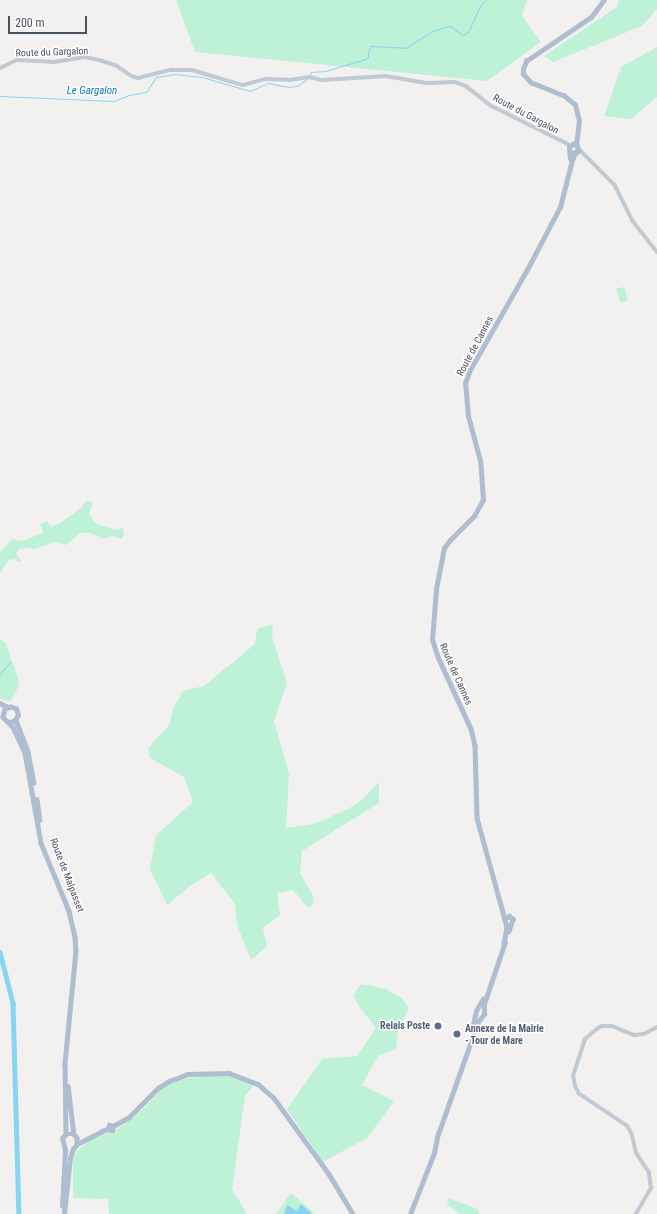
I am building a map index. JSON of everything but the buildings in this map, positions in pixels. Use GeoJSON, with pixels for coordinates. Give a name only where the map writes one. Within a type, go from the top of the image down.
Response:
{"type":"FeatureCollection","features":[{"type":"Feature","properties":{"kind":"main road","name":"Route de Cannes"},"geometry":{"type":"LineString","coordinates":[[475,748],[471,730],[433,646],[432,630],[433,612],[444,548],[468,522],[480,500],[479,467],[468,416],[465,393],[466,380],[530,266],[560,207],[574,149],[579,121],[577,111],[571,100],[531,83],[523,74],[522,69],[526,61],[591,17],[604,0]]}},
{"type":"Feature","properties":{"kind":"main road","name":"Route de Cannes"},"geometry":{"type":"LineString","coordinates":[[442,558],[437,605],[435,645],[473,730],[477,818],[506,917]]}},
{"type":"Feature","properties":{"kind":"main road"},"geometry":{"type":"LineString","coordinates":[[433,612],[437,605]]}},
{"type":"Feature","properties":{"kind":"main road"},"geometry":{"type":"LineString","coordinates":[[0,703],[14,708],[17,711],[18,715],[16,720],[9,722],[4,719],[2,711],[8,707]]}},
{"type":"Feature","properties":{"kind":"main road","name":"Route de Malpasset"},"geometry":{"type":"LineString","coordinates":[[16,720],[32,767],[44,843],[72,910],[78,938],[78,960],[68,1063],[69,1096],[75,1135]]}},
{"type":"Feature","properties":{"kind":"main road","name":"Route de Malpasset"},"geometry":{"type":"LineString","coordinates":[[9,722],[25,753],[41,843],[69,911],[75,938],[76,951],[65,1064],[66,1134]]}},
{"type":"Feature","properties":{"kind":"main road"},"geometry":{"type":"LineString","coordinates":[[418,1194],[467,1050],[478,1015],[476,1011],[481,1008],[504,944],[508,924],[506,917]]}},
{"type":"Feature","properties":{"kind":"main road"},"geometry":{"type":"LineString","coordinates":[[506,917],[513,919],[508,924]]}},
{"type":"Feature","properties":{"kind":"main road"},"geometry":{"type":"LineString","coordinates":[[478,1015],[484,1014],[481,1008]]}},
{"type":"Feature","properties":{"kind":"main road"},"geometry":{"type":"LineString","coordinates":[[63,1214],[70,1158],[73,1148],[77,1144],[108,1129],[112,1130],[113,1126],[129,1117],[158,1088],[179,1077],[223,1072],[251,1081],[265,1089],[275,1099],[329,1174],[353,1214]]}},
{"type":"Feature","properties":{"kind":"main road"},"geometry":{"type":"LineString","coordinates":[[63,1214],[64,1147],[62,1141],[66,1134],[91,1137]]}},
{"type":"Feature","properties":{"kind":"main road"},"geometry":{"type":"LineString","coordinates":[[75,1135],[77,1144]]}},
{"type":"Feature","properties":{"kind":"main road"},"geometry":{"type":"LineString","coordinates":[[410,1214],[430,1164],[437,1137]]}},
{"type":"Feature","properties":{"kind":"main road"},"geometry":{"type":"LineString","coordinates":[[64,1147],[73,1148]]}},
{"type":"Feature","properties":{"kind":"street","name":"Route du Gargalon"},"geometry":{"type":"LineString","coordinates":[[0,68],[17,60],[54,62],[84,57],[117,66],[132,76],[138,78],[166,71],[183,70],[203,72],[244,85],[266,79],[290,80],[312,77],[322,80],[386,76],[427,83],[459,83],[466,86],[492,106],[585,154],[615,185],[633,221],[657,252]]}},
{"type":"Feature","properties":{"kind":"street"},"geometry":{"type":"LineString","coordinates":[[490,882],[496,885]]}},
{"type":"Feature","properties":{"kind":"street"},"geometry":{"type":"LineString","coordinates":[[636,1214],[651,1188],[649,1173],[636,1153],[632,1135],[627,1126],[579,1094],[575,1086],[573,1076],[585,1039],[598,1028],[602,1026],[612,1026],[634,1035],[644,1034],[657,1027]]}},
{"type":"Feature","properties":{"kind":"green space"},"geometry":{"type":"Polygon","coordinates":[[[176,0],[527,0],[522,16],[541,42],[487,81],[195,52],[176,0]]]}},
{"type":"Feature","properties":{"kind":"green space"},"geometry":{"type":"Polygon","coordinates":[[[619,0],[657,0],[657,9],[642,26],[553,62],[544,56],[617,7],[619,0]]]}},
{"type":"Feature","properties":{"kind":"green space"},"geometry":{"type":"Polygon","coordinates":[[[657,47],[657,97],[631,119],[604,116],[621,67],[657,47]]]}},
{"type":"Feature","properties":{"kind":"green space"},"geometry":{"type":"Polygon","coordinates":[[[624,287],[628,300],[621,303],[616,289],[624,287]]]}},
{"type":"Feature","properties":{"kind":"green space"},"geometry":{"type":"Polygon","coordinates":[[[86,501],[92,502],[89,514],[95,523],[115,530],[123,528],[124,534],[122,539],[112,536],[103,539],[91,533],[80,533],[66,545],[55,542],[35,549],[20,549],[16,553],[21,561],[18,562],[16,559],[9,560],[0,573],[0,552],[12,539],[22,541],[43,533],[40,524],[47,521],[51,527],[60,523],[82,507],[86,501]]]}},
{"type":"Feature","properties":{"kind":"green space"},"geometry":{"type":"Polygon","coordinates":[[[273,624],[272,637],[287,683],[274,721],[289,774],[286,828],[314,824],[348,809],[363,799],[379,782],[379,803],[302,851],[300,873],[314,898],[312,906],[307,907],[293,890],[277,893],[280,915],[263,928],[267,946],[251,960],[237,925],[235,904],[211,873],[190,886],[167,905],[150,869],[156,835],[193,802],[184,777],[150,758],[148,748],[170,724],[173,708],[183,691],[204,686],[255,644],[257,629],[273,624]]]}},
{"type":"Feature","properties":{"kind":"green space"},"geometry":{"type":"Polygon","coordinates":[[[0,639],[6,644],[19,681],[18,687],[11,701],[0,699],[0,639]]]}},
{"type":"Feature","properties":{"kind":"green space"},"geometry":{"type":"Polygon","coordinates":[[[361,984],[386,989],[401,998],[409,1007],[398,1031],[396,1049],[378,1056],[362,1085],[394,1101],[367,1138],[323,1162],[287,1109],[322,1059],[357,1056],[376,1028],[358,1005],[354,995],[361,984]]]}},
{"type":"Feature","properties":{"kind":"green space"},"geometry":{"type":"Polygon","coordinates":[[[229,1075],[255,1084],[245,1096],[232,1189],[247,1214],[109,1214],[108,1199],[73,1198],[73,1160],[77,1151],[89,1141],[119,1128],[142,1110],[169,1081],[229,1075]]]}},
{"type":"Feature","properties":{"kind":"green space"},"geometry":{"type":"Polygon","coordinates":[[[291,1193],[315,1214],[276,1214],[291,1193]]]}},
{"type":"Feature","properties":{"kind":"green space"},"geometry":{"type":"Polygon","coordinates":[[[448,1198],[475,1208],[479,1211],[478,1214],[460,1214],[447,1205],[448,1198]]]}},
{"type":"Feature","properties":{"kind":"water"},"geometry":{"type":"Polygon","coordinates":[[[301,1204],[312,1214],[284,1214],[287,1205],[297,1211],[301,1204]]]}},
{"type":"Feature","properties":{"kind":"waterway","name":"Le Gargalon"},"geometry":{"type":"LineString","coordinates":[[309,76],[311,72],[325,71],[365,59],[368,57],[368,51],[371,46],[406,48],[432,31],[450,26],[463,35],[468,32],[480,6],[486,0]]}},
{"type":"Feature","properties":{"kind":"waterway","name":"Le Gargalon"},"geometry":{"type":"LineString","coordinates":[[0,96],[114,101],[129,95],[146,92],[156,77],[174,74],[202,77],[250,91],[268,83],[289,87],[297,86],[307,79]]}},
{"type":"Feature","properties":{"kind":"waterway"},"geometry":{"type":"LineString","coordinates":[[0,674],[10,662]]}},
{"type":"Feature","properties":{"kind":"waterway"},"geometry":{"type":"LineString","coordinates":[[0,952],[13,1003],[19,1214]]}},
{"type":"Feature","properties":{"kind":"place","name":"Relais Poste"},"geometry":{"type":"Point","coordinates":[438,1026]}},
{"type":"Feature","properties":{"kind":"place","name":"Annexe de la Mairie - Tour de Mare"},"geometry":{"type":"Point","coordinates":[457,1034]}}]}
